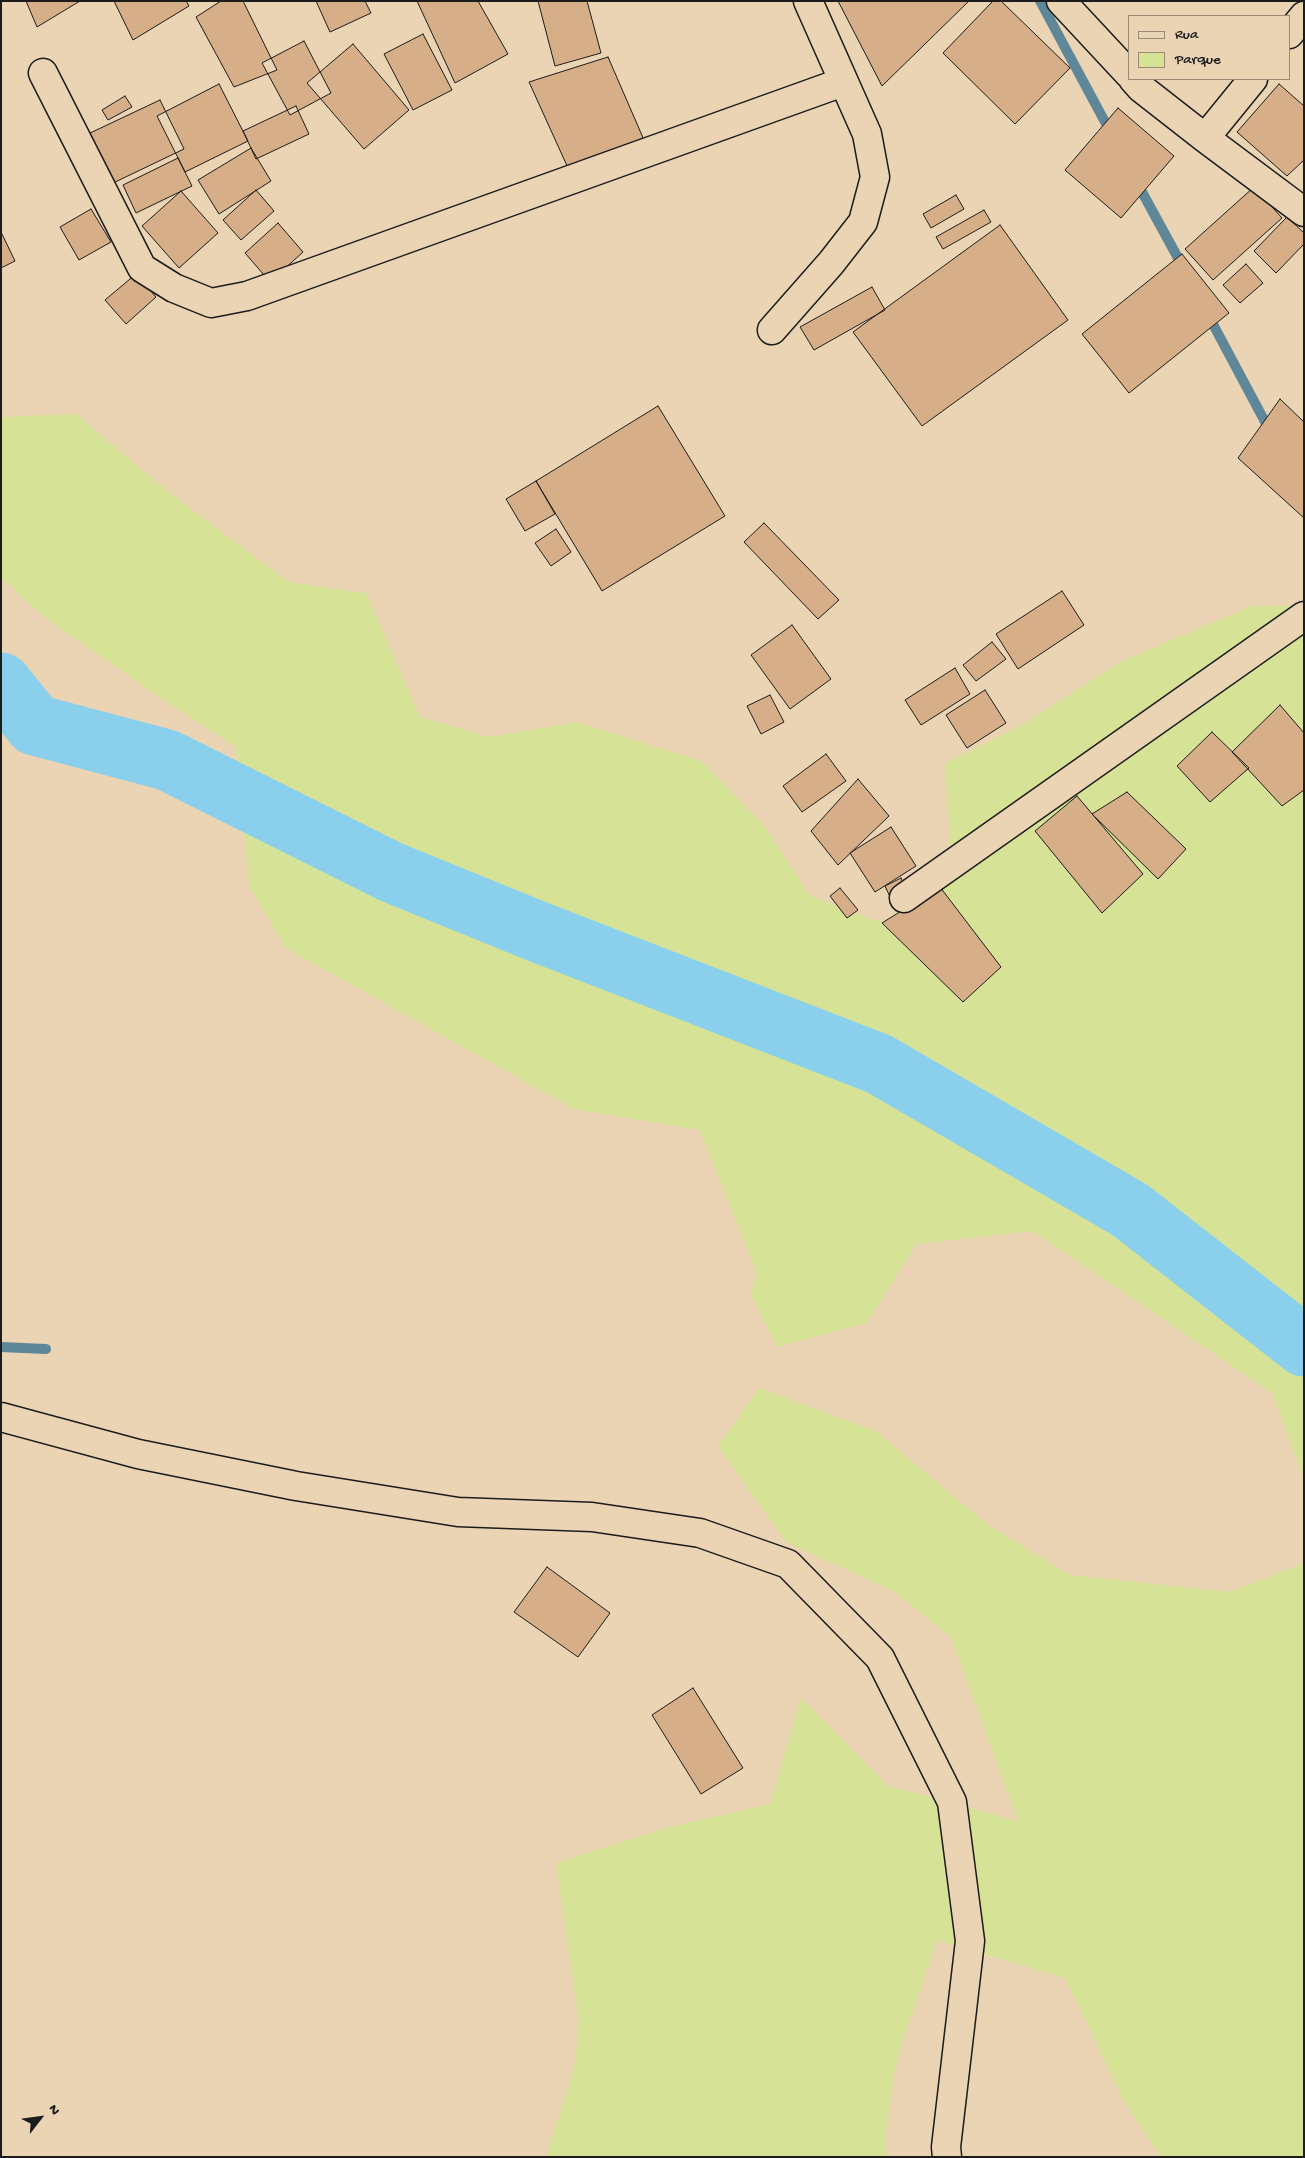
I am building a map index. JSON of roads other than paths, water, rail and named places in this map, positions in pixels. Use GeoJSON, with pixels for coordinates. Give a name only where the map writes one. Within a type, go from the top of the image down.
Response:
{"type":"FeatureCollection","features":[{"type":"Feature","properties":{"kind":"street"},"geometry":{"type":"LineString","coordinates":[[772,330],[831,263],[863,222],[875,177],[867,134],[808,1]]}},
{"type":"Feature","properties":{"kind":"street"},"geometry":{"type":"LineString","coordinates":[[1061,1],[1128,73]]}},
{"type":"Feature","properties":{"kind":"street"},"geometry":{"type":"LineString","coordinates":[[1290,33],[1304,16]]}},
{"type":"Feature","properties":{"kind":"street"},"geometry":{"type":"LineString","coordinates":[[43,73],[142,268],[174,288],[211,303],[247,296],[843,82]]}},
{"type":"Feature","properties":{"kind":"street"},"geometry":{"type":"LineString","coordinates":[[1134,80],[1141,88],[1205,138],[1304,212]]}},
{"type":"Feature","properties":{"kind":"street"},"geometry":{"type":"LineString","coordinates":[[1205,138],[1252,80]]}},
{"type":"Feature","properties":{"kind":"street"},"geometry":{"type":"LineString","coordinates":[[904,898],[1304,616]]}},
{"type":"Feature","properties":{"kind":"street"},"geometry":{"type":"LineString","coordinates":[[1,1417],[138,1454],[305,1488],[458,1512],[592,1516],[700,1533],[788,1564],[880,1658],[952,1802],[970,1941],[946,2146],[948,2157]]}},
{"type":"Feature","properties":{"kind":"waterway"},"geometry":{"type":"LineString","coordinates":[[1040,1],[1112,135]]}},
{"type":"Feature","properties":{"kind":"waterway"},"geometry":{"type":"LineString","coordinates":[[1136,181],[1184,269]]}},
{"type":"Feature","properties":{"kind":"waterway"},"geometry":{"type":"LineString","coordinates":[[1207,313],[1271,433]]}},
{"type":"Feature","properties":{"kind":"waterway"},"geometry":{"type":"LineString","coordinates":[[1,683],[35,725],[167,760],[391,872],[536,931],[879,1064],[1130,1210],[1304,1346]]}},
{"type":"Feature","properties":{"kind":"waterway"},"geometry":{"type":"LineString","coordinates":[[1,1347],[46,1349]]}}]}
